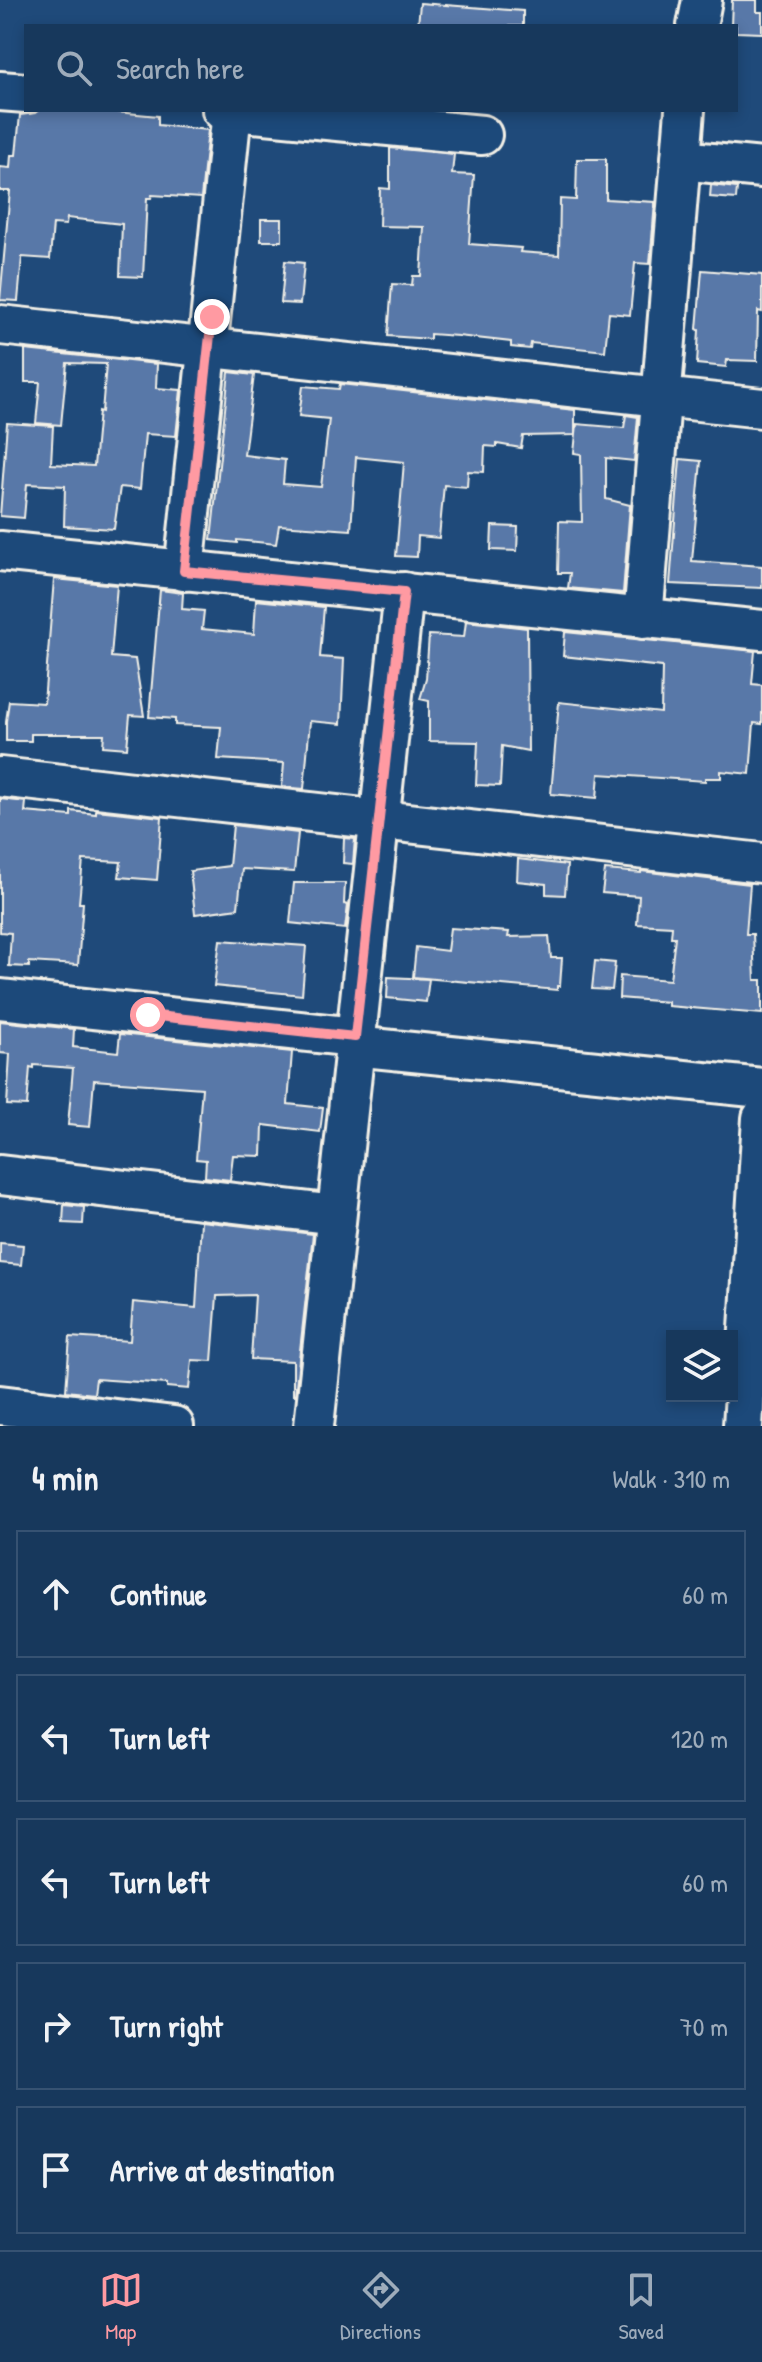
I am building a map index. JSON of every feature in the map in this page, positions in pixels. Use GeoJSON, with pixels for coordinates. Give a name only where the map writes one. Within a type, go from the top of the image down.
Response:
{"type":"FeatureCollection","features":[{"type":"Feature","properties":{"kind":"street"},"geometry":{"type":"LineString","coordinates":[[697,24],[702,0]]}},
{"type":"Feature","properties":{"kind":"street"},"geometry":{"type":"LineString","coordinates":[[0,91],[24,93]]}},
{"type":"Feature","properties":{"kind":"street"},"geometry":{"type":"LineString","coordinates":[[184,571],[232,112]]}},
{"type":"Feature","properties":{"kind":"street"},"geometry":{"type":"LineString","coordinates":[[242,112],[482,135]]}},
{"type":"Feature","properties":{"kind":"street"},"geometry":{"type":"LineString","coordinates":[[643,619],[685,112]]}},
{"type":"Feature","properties":{"kind":"street"},"geometry":{"type":"LineString","coordinates":[[681,160],[762,168]]}},
{"type":"Feature","properties":{"kind":"street"},"geometry":{"type":"LineString","coordinates":[[0,325],[762,408]]}},
{"type":"Feature","properties":{"kind":"street"},"geometry":{"type":"LineString","coordinates":[[0,551],[762,630]]}},
{"type":"Feature","properties":{"kind":"street"},"geometry":{"type":"LineString","coordinates":[[314,1426],[404,592]]}},
{"type":"Feature","properties":{"kind":"street"},"geometry":{"type":"LineString","coordinates":[[0,777],[762,863]]}},
{"type":"Feature","properties":{"kind":"street"},"geometry":{"type":"LineString","coordinates":[[0,999],[762,1088]]}},
{"type":"Feature","properties":{"kind":"street"},"geometry":{"type":"LineString","coordinates":[[743,1426],[762,1118]]}},
{"type":"Feature","properties":{"kind":"street"},"geometry":{"type":"LineString","coordinates":[[0,1175],[336,1215]]}},
{"type":"Feature","properties":{"kind":"street"},"geometry":{"type":"LineString","coordinates":[[0,1405],[174,1426]]}},
{"type":"Feature","properties":{"kind":"building"},"geometry":{"type":"Polygon","coordinates":[[[732,0],[757,0],[757,12],[762,12],[762,33],[738,32],[738,24],[731,24],[732,0]]]}},
{"type":"Feature","properties":{"kind":"building"},"geometry":{"type":"Polygon","coordinates":[[[420,3],[523,11],[523,24],[418,24],[420,3]]]}},
{"type":"Feature","properties":{"kind":"building"},"geometry":{"type":"Polygon","coordinates":[[[116,112],[158,116],[158,125],[208,130],[201,198],[152,195],[147,198],[143,277],[120,276],[122,224],[67,218],[66,225],[53,224],[50,259],[22,257],[18,301],[0,300],[10,191],[0,191],[0,167],[10,168],[11,155],[16,155],[20,115],[116,112]]]}},
{"type":"Feature","properties":{"kind":"building"},"geometry":{"type":"Polygon","coordinates":[[[390,148],[454,154],[452,174],[474,175],[469,244],[559,255],[560,199],[576,200],[577,159],[606,159],[606,199],[655,202],[650,264],[635,263],[630,315],[609,313],[605,351],[531,343],[530,349],[511,347],[511,342],[430,334],[430,339],[388,336],[392,284],[412,285],[413,276],[421,276],[424,227],[379,226],[380,188],[390,189],[390,148]]]}},
{"type":"Feature","properties":{"kind":"building"},"geometry":{"type":"Polygon","coordinates":[[[711,185],[737,188],[736,199],[710,197],[711,185]]]}},
{"type":"Feature","properties":{"kind":"building"},"geometry":{"type":"Polygon","coordinates":[[[261,219],[282,219],[282,241],[261,241],[261,219]]]}},
{"type":"Feature","properties":{"kind":"building"},"geometry":{"type":"Polygon","coordinates":[[[285,261],[304,263],[300,304],[281,303],[285,261]]]}},
{"type":"Feature","properties":{"kind":"building"},"geometry":{"type":"Polygon","coordinates":[[[702,270],[762,275],[757,361],[727,360],[726,367],[697,364],[702,270]]]}},
{"type":"Feature","properties":{"kind":"building"},"geometry":{"type":"Polygon","coordinates":[[[25,350],[157,364],[156,388],[181,390],[176,436],[145,434],[140,489],[120,487],[114,529],[64,526],[65,486],[27,484],[24,518],[0,516],[7,423],[53,426],[51,464],[94,466],[106,364],[67,363],[61,425],[36,423],[40,382],[25,382],[25,350]]]}},
{"type":"Feature","properties":{"kind":"building"},"geometry":{"type":"Polygon","coordinates":[[[229,372],[254,375],[244,455],[285,460],[283,484],[321,487],[329,419],[299,416],[303,386],[339,389],[340,384],[575,410],[575,435],[523,436],[521,448],[497,444],[497,447],[485,446],[484,472],[468,471],[467,487],[444,485],[439,538],[418,536],[417,557],[396,556],[404,462],[356,457],[351,530],[279,525],[276,544],[211,540],[229,372]]]}},
{"type":"Feature","properties":{"kind":"building"},"geometry":{"type":"Polygon","coordinates":[[[626,415],[638,417],[634,461],[606,458],[606,499],[630,505],[623,593],[568,588],[570,573],[558,573],[559,521],[582,522],[581,454],[574,453],[577,424],[624,428],[626,415]]]}},
{"type":"Feature","properties":{"kind":"building"},"geometry":{"type":"Polygon","coordinates":[[[680,459],[701,461],[692,561],[762,566],[762,588],[670,584],[680,459]]]}},
{"type":"Feature","properties":{"kind":"building"},"geometry":{"type":"Polygon","coordinates":[[[492,526],[518,527],[517,551],[491,550],[492,526]]]}},
{"type":"Feature","properties":{"kind":"building"},"geometry":{"type":"Polygon","coordinates":[[[54,579],[117,585],[111,657],[135,659],[144,716],[130,715],[127,748],[103,746],[104,734],[31,734],[31,741],[6,741],[9,701],[44,703],[54,579]]]}},
{"type":"Feature","properties":{"kind":"building"},"geometry":{"type":"Polygon","coordinates":[[[160,590],[183,593],[182,609],[204,611],[202,629],[254,634],[256,600],[324,607],[320,657],[344,659],[341,724],[310,721],[304,789],[282,787],[284,763],[218,759],[221,727],[175,725],[175,719],[149,717],[160,590]]]}},
{"type":"Feature","properties":{"kind":"building"},"geometry":{"type":"Polygon","coordinates":[[[466,621],[527,628],[528,751],[502,746],[500,786],[476,785],[478,742],[429,741],[429,701],[420,699],[426,679],[429,635],[464,637],[466,621]]]}},
{"type":"Feature","properties":{"kind":"building"},"geometry":{"type":"Polygon","coordinates":[[[565,632],[755,651],[752,684],[762,685],[762,724],[754,723],[750,774],[721,771],[721,778],[705,778],[705,781],[599,774],[597,798],[551,794],[559,702],[661,713],[662,667],[563,656],[565,632]]]}},
{"type":"Feature","properties":{"kind":"building"},"geometry":{"type":"Polygon","coordinates":[[[0,799],[26,802],[25,812],[71,816],[71,811],[96,814],[96,810],[162,817],[157,880],[119,877],[121,862],[83,860],[78,965],[29,962],[29,967],[9,966],[11,933],[0,932],[0,799]]]}},
{"type":"Feature","properties":{"kind":"building"},"geometry":{"type":"Polygon","coordinates":[[[233,825],[298,833],[294,872],[242,869],[238,908],[195,914],[190,871],[229,866],[233,825]]]}},
{"type":"Feature","properties":{"kind":"building"},"geometry":{"type":"Polygon","coordinates":[[[344,838],[355,839],[353,864],[343,863],[344,838]]]}},
{"type":"Feature","properties":{"kind":"building"},"geometry":{"type":"Polygon","coordinates":[[[518,859],[567,865],[565,895],[546,894],[546,884],[517,881],[518,859]]]}},
{"type":"Feature","properties":{"kind":"building"},"geometry":{"type":"Polygon","coordinates":[[[605,870],[641,871],[750,884],[746,934],[753,934],[755,980],[762,980],[762,1014],[668,1006],[668,1002],[619,998],[620,976],[670,980],[675,937],[671,937],[672,926],[637,924],[639,896],[602,893],[605,870]]]}},
{"type":"Feature","properties":{"kind":"building"},"geometry":{"type":"Polygon","coordinates":[[[294,883],[345,883],[344,904],[348,905],[345,929],[290,923],[294,883]]]}},
{"type":"Feature","properties":{"kind":"building"},"geometry":{"type":"Polygon","coordinates":[[[450,928],[509,932],[508,937],[549,936],[551,958],[562,958],[560,986],[557,990],[413,977],[416,947],[447,951],[450,928]]]}},
{"type":"Feature","properties":{"kind":"building"},"geometry":{"type":"Polygon","coordinates":[[[220,940],[306,946],[302,995],[214,986],[220,940]]]}},
{"type":"Feature","properties":{"kind":"building"},"geometry":{"type":"Polygon","coordinates":[[[595,961],[615,963],[612,990],[592,989],[595,961]]]}},
{"type":"Feature","properties":{"kind":"building"},"geometry":{"type":"Polygon","coordinates":[[[388,977],[429,979],[426,1002],[387,998],[388,977]]]}},
{"type":"Feature","properties":{"kind":"building"},"geometry":{"type":"Polygon","coordinates":[[[0,1021],[74,1029],[73,1047],[118,1052],[120,1034],[292,1052],[288,1104],[323,1108],[320,1132],[263,1125],[262,1156],[233,1155],[230,1180],[205,1177],[206,1160],[196,1159],[202,1088],[94,1080],[90,1127],[68,1125],[73,1068],[34,1065],[34,1068],[30,1067],[27,1106],[7,1105],[10,1054],[0,1053],[0,1021]]]}},
{"type":"Feature","properties":{"kind":"building"},"geometry":{"type":"Polygon","coordinates":[[[64,1205],[84,1207],[83,1224],[63,1223],[64,1205]]]}},
{"type":"Feature","properties":{"kind":"building"},"geometry":{"type":"Polygon","coordinates":[[[201,1221],[313,1234],[295,1395],[293,1361],[251,1359],[255,1295],[217,1296],[212,1361],[192,1360],[189,1389],[167,1387],[167,1384],[96,1379],[94,1394],[66,1391],[70,1337],[130,1341],[133,1302],[196,1308],[201,1221]]]}},
{"type":"Feature","properties":{"kind":"building"},"geometry":{"type":"Polygon","coordinates":[[[0,1243],[23,1245],[21,1265],[0,1263],[0,1243]]]}},
{"type":"Feature","properties":{"kind":"route"},"geometry":{"type":"LineString","coordinates":[[148,1015],[355,1037],[404,592],[184,571],[212,317]]}}]}
